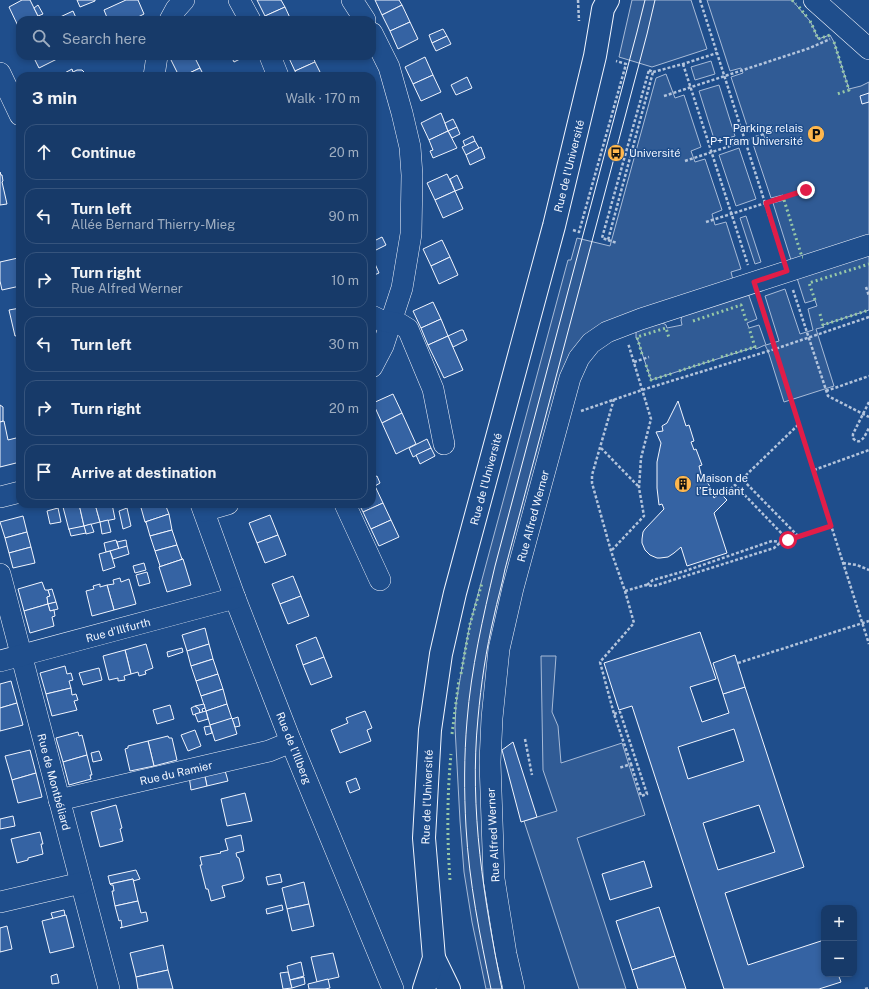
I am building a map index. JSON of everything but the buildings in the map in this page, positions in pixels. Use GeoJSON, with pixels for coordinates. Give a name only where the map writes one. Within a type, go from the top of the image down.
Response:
{"type":"FeatureCollection","features":[{"type":"Feature","properties":{"kind":"main road","name":"Rue de l'Université"},"geometry":{"type":"LineString","coordinates":[[449,989],[434,958],[424,838],[430,730],[441,654],[554,226],[595,56],[604,3]]}},
{"type":"Feature","properties":{"kind":"main road","name":"Rue de l'Université"},"geometry":{"type":"LineString","coordinates":[[424,989],[434,958]]}},
{"type":"Feature","properties":{"kind":"street"},"geometry":{"type":"LineString","coordinates":[[172,16],[184,0]]}},
{"type":"Feature","properties":{"kind":"street"},"geometry":{"type":"LineString","coordinates":[[238,0],[248,16]]}},
{"type":"Feature","properties":{"kind":"street"},"geometry":{"type":"LineString","coordinates":[[352,0],[362,16]]}},
{"type":"Feature","properties":{"kind":"street"},"geometry":{"type":"LineString","coordinates":[[814,0],[869,49]]}},
{"type":"Feature","properties":{"kind":"street"},"geometry":{"type":"LineString","coordinates":[[376,41],[389,66],[402,113],[410,147],[412,175],[411,234],[402,288],[381,319],[383,346],[376,359]]}},
{"type":"Feature","properties":{"kind":"street"},"geometry":{"type":"LineString","coordinates":[[155,72],[156,60]]}},
{"type":"Feature","properties":{"kind":"street"},"geometry":{"type":"LineString","coordinates":[[272,60],[276,72]]}},
{"type":"Feature","properties":{"kind":"street"},"geometry":{"type":"LineString","coordinates":[[0,73],[16,107]]}},
{"type":"Feature","properties":{"kind":"street","name":"Rue Alfred Werner"},"geometry":{"type":"LineString","coordinates":[[514,989],[506,954],[494,879],[490,762],[492,718],[499,649],[513,588],[570,378],[579,358],[592,344],[607,332],[622,326],[869,245]]}},
{"type":"Feature","properties":{"kind":"street"},"geometry":{"type":"LineString","coordinates":[[381,319],[400,324],[408,329],[433,389],[444,444]]}},
{"type":"Feature","properties":{"kind":"street"},"geometry":{"type":"LineString","coordinates":[[0,497],[16,493]]}},
{"type":"Feature","properties":{"kind":"street","name":"Rue de l'Illberg"},"geometry":{"type":"LineString","coordinates":[[203,508],[235,598],[291,742],[392,989]]}},
{"type":"Feature","properties":{"kind":"street"},"geometry":{"type":"LineString","coordinates":[[347,508],[380,580]]}},
{"type":"Feature","properties":{"kind":"street","name":"Rue de Montbéliard"},"geometry":{"type":"LineString","coordinates":[[0,574],[109,989]]}},
{"type":"Feature","properties":{"kind":"street","name":"Rue d'Illfurth"},"geometry":{"type":"LineString","coordinates":[[0,661],[235,598]]}},
{"type":"Feature","properties":{"kind":"street","name":"Rue du Ramier"},"geometry":{"type":"LineString","coordinates":[[60,800],[269,751],[291,742]]}},
{"type":"Feature","properties":{"kind":"street"},"geometry":{"type":"LineString","coordinates":[[0,902],[80,883]]}},
{"type":"Feature","properties":{"kind":"path"},"geometry":{"type":"LineString","coordinates":[[578,0],[579,20]]}},
{"type":"Feature","properties":{"kind":"path"},"geometry":{"type":"LineString","coordinates":[[700,0],[828,396],[869,417]]}},
{"type":"Feature","properties":{"kind":"path"},"geometry":{"type":"LineString","coordinates":[[664,96],[810,48],[834,38]]}},
{"type":"Feature","properties":{"kind":"path"},"geometry":{"type":"LineString","coordinates":[[616,243],[602,238],[649,70],[653,72],[684,64],[717,52]]}},
{"type":"Feature","properties":{"kind":"path"},"geometry":{"type":"LineString","coordinates":[[572,230],[579,232],[626,64],[616,61]]}},
{"type":"Feature","properties":{"kind":"path"},"geometry":{"type":"LineString","coordinates":[[684,64],[869,644]]}},
{"type":"Feature","properties":{"kind":"path"},"geometry":{"type":"LineString","coordinates":[[608,240],[653,72]]}},
{"type":"Feature","properties":{"kind":"path"},"geometry":{"type":"LineString","coordinates":[[685,161],[785,126]]}},
{"type":"Feature","properties":{"kind":"path"},"geometry":{"type":"LineString","coordinates":[[706,222],[806,190]]}},
{"type":"Feature","properties":{"kind":"path"},"geometry":{"type":"LineString","coordinates":[[866,287],[869,296]]}},
{"type":"Feature","properties":{"kind":"path"},"geometry":{"type":"LineString","coordinates":[[578,412],[642,390],[809,338],[869,317]]}},
{"type":"Feature","properties":{"kind":"path"},"geometry":{"type":"LineString","coordinates":[[611,551],[644,516],[639,488],[641,458],[651,419],[622,326]]}},
{"type":"Feature","properties":{"kind":"path"},"geometry":{"type":"LineString","coordinates":[[634,362],[649,358]]}},
{"type":"Feature","properties":{"kind":"path"},"geometry":{"type":"LineString","coordinates":[[826,390],[869,376]]}},
{"type":"Feature","properties":{"kind":"path"},"geometry":{"type":"LineString","coordinates":[[614,399],[592,475],[592,483],[611,551],[634,623],[600,662],[614,714],[641,796],[647,794],[620,712],[614,714]]}},
{"type":"Feature","properties":{"kind":"path"},"geometry":{"type":"LineString","coordinates":[[869,402],[853,434],[854,440],[858,441],[864,438],[869,428]]}},
{"type":"Feature","properties":{"kind":"path"},"geometry":{"type":"LineString","coordinates":[[799,424],[742,479],[799,536]]}},
{"type":"Feature","properties":{"kind":"path"},"geometry":{"type":"LineString","coordinates":[[600,447],[639,488]]}},
{"type":"Feature","properties":{"kind":"path"},"geometry":{"type":"LineString","coordinates":[[814,470],[869,450]]}},
{"type":"Feature","properties":{"kind":"path"},"geometry":{"type":"LineString","coordinates":[[723,496],[735,485],[788,540]]}},
{"type":"Feature","properties":{"kind":"path"},"geometry":{"type":"LineString","coordinates":[[625,591],[646,585],[653,580],[685,571],[772,541],[781,542],[831,526]]}},
{"type":"Feature","properties":{"kind":"path"},"geometry":{"type":"LineString","coordinates":[[646,585],[654,586],[774,548],[781,542]]}},
{"type":"Feature","properties":{"kind":"path"},"geometry":{"type":"LineString","coordinates":[[843,564],[857,565],[869,570]]}},
{"type":"Feature","properties":{"kind":"path"},"geometry":{"type":"LineString","coordinates":[[738,663],[869,621]]}},
{"type":"Feature","properties":{"kind":"path"},"geometry":{"type":"LineString","coordinates":[[525,740],[532,775]]}},
{"type":"Feature","properties":{"kind":"path"},"geometry":{"type":"LineString","coordinates":[[619,768],[631,764]]}},
{"type":"Feature","properties":{"kind":"path"},"geometry":{"type":"LineString","coordinates":[[865,989],[869,988]]}},
{"type":"Feature","properties":{"kind":"shaded area"},"geometry":{"type":"Polygon","coordinates":[[[632,0],[691,0],[707,49],[652,67],[619,57],[632,0]]]}},
{"type":"Feature","properties":{"kind":"shaded area","name":"Parking relais P+Tram Université"},"geometry":{"type":"Polygon","coordinates":[[[707,0],[792,0],[810,21],[818,39],[830,35],[834,42],[849,89],[869,82],[869,235],[791,260],[773,203],[784,200],[783,195],[771,198],[753,144],[765,139],[761,128],[749,132],[731,77],[743,73],[741,68],[730,71],[707,0]]]}},
{"type":"Feature","properties":{"kind":"shaded area"},"geometry":{"type":"Polygon","coordinates":[[[711,61],[715,74],[695,80],[691,67],[711,61]]]}},
{"type":"Feature","properties":{"kind":"shaded area"},"geometry":{"type":"Polygon","coordinates":[[[666,74],[675,98],[684,95],[701,147],[691,151],[695,162],[705,159],[722,210],[712,214],[715,225],[726,222],[741,269],[731,272],[733,280],[587,335],[491,669],[507,989],[486,989],[472,922],[464,872],[455,727],[456,703],[470,624],[568,260],[571,260],[577,238],[610,246],[656,78],[666,74]]]}},
{"type":"Feature","properties":{"kind":"shaded area"},"geometry":{"type":"Polygon","coordinates":[[[719,85],[735,136],[715,142],[699,91],[719,85]]]}},
{"type":"Feature","properties":{"kind":"shaded area"},"geometry":{"type":"Polygon","coordinates":[[[739,148],[756,199],[736,206],[719,155],[739,148]]]}},
{"type":"Feature","properties":{"kind":"shaded area"},"geometry":{"type":"Polygon","coordinates":[[[746,216],[761,262],[755,264],[740,218],[746,216]]]}},
{"type":"Feature","properties":{"kind":"shaded area"},"geometry":{"type":"Polygon","coordinates":[[[869,254],[869,310],[823,325],[824,327],[816,329],[834,386],[784,402],[765,345],[651,380],[636,338],[636,332],[639,329],[663,323],[667,328],[682,325],[682,316],[748,293],[757,319],[747,323],[749,328],[759,325],[766,345],[779,341],[765,296],[785,289],[800,334],[813,330],[808,309],[817,306],[815,300],[805,303],[797,278],[869,254]]]}},
{"type":"Feature","properties":{"kind":"shaded area"},"geometry":{"type":"Polygon","coordinates":[[[541,656],[556,656],[552,712],[558,726],[561,763],[622,743],[645,815],[577,838],[626,989],[579,989],[524,821],[557,811],[543,770],[541,656]]]}},
{"type":"Feature","properties":{"kind":"tram line"},"geometry":{"type":"LineString","coordinates":[[491,989],[472,888],[467,848],[465,747],[471,682],[495,566],[645,0]]}},
{"type":"Feature","properties":{"kind":"tram line"},"geometry":{"type":"LineString","coordinates":[[502,989],[484,888],[475,786],[479,705],[484,667],[505,569],[655,0]]}},
{"type":"Feature","properties":{"kind":"hedge"},"geometry":{"type":"LineString","coordinates":[[792,0],[796,4]]}},
{"type":"Feature","properties":{"kind":"hedge"},"geometry":{"type":"LineString","coordinates":[[799,7],[807,17]]}},
{"type":"Feature","properties":{"kind":"hedge"},"geometry":{"type":"LineString","coordinates":[[810,21],[818,39],[830,35]]}},
{"type":"Feature","properties":{"kind":"hedge"},"geometry":{"type":"LineString","coordinates":[[834,42],[849,90],[837,94]]}},
{"type":"Feature","properties":{"kind":"hedge"},"geometry":{"type":"LineString","coordinates":[[784,200],[803,257]]}},
{"type":"Feature","properties":{"kind":"hedge"},"geometry":{"type":"LineString","coordinates":[[815,300],[809,283],[869,264]]}},
{"type":"Feature","properties":{"kind":"hedge"},"geometry":{"type":"LineString","coordinates":[[693,321],[741,305],[747,323]]}},
{"type":"Feature","properties":{"kind":"hedge"},"geometry":{"type":"LineString","coordinates":[[820,314],[823,325],[869,310]]}},
{"type":"Feature","properties":{"kind":"hedge"},"geometry":{"type":"LineString","coordinates":[[642,354],[637,337],[666,328],[669,338]]}},
{"type":"Feature","properties":{"kind":"hedge"},"geometry":{"type":"LineString","coordinates":[[721,357],[755,347],[749,328]]}},
{"type":"Feature","properties":{"kind":"hedge"},"geometry":{"type":"LineString","coordinates":[[679,371],[716,359]]}},
{"type":"Feature","properties":{"kind":"hedge"},"geometry":{"type":"LineString","coordinates":[[646,365],[651,380],[674,373]]}},
{"type":"Feature","properties":{"kind":"hedge"},"geometry":{"type":"LineString","coordinates":[[461,674],[470,624],[482,583]]}},
{"type":"Feature","properties":{"kind":"hedge"},"geometry":{"type":"LineString","coordinates":[[452,734],[459,679]]}},
{"type":"Feature","properties":{"kind":"hedge"},"geometry":{"type":"LineString","coordinates":[[450,880],[448,817],[451,754]]}},
{"type":"Feature","properties":{"kind":"place","name":"Parking relais P+Tram Université"},"geometry":{"type":"Point","coordinates":[816,134]}},
{"type":"Feature","properties":{"kind":"place","name":"Université"},"geometry":{"type":"Point","coordinates":[616,153]}},
{"type":"Feature","properties":{"kind":"place","name":"Maison de l’Etudiant"},"geometry":{"type":"Point","coordinates":[683,484]}},
{"type":"Feature","properties":{"kind":"route"},"geometry":{"type":"LineString","coordinates":[[788,540],[831,526],[754,282],[787,271],[766,203],[806,190]]}}]}
